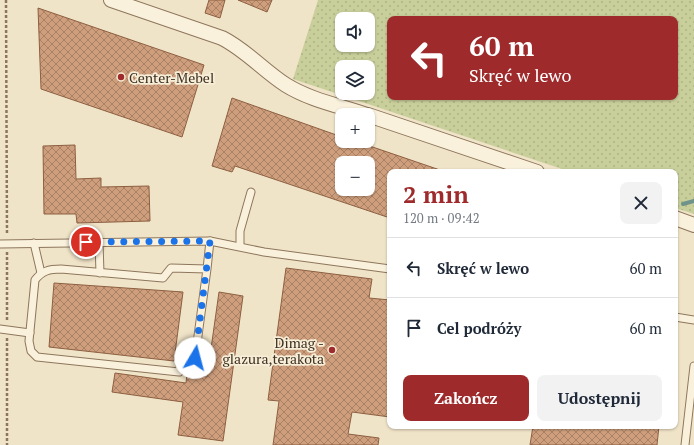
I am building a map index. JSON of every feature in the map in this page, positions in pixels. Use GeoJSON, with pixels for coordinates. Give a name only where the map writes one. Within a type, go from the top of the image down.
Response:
{"type":"FeatureCollection","features":[{"type":"Feature","properties":{"kind":"street"},"geometry":{"type":"LineString","coordinates":[[111,0],[222,38],[238,47],[289,86],[321,100],[346,108]]}},
{"type":"Feature","properties":{"kind":"street"},"geometry":{"type":"LineString","coordinates":[[375,117],[528,169]]}},
{"type":"Feature","properties":{"kind":"street"},"geometry":{"type":"LineString","coordinates":[[678,219],[694,225]]}},
{"type":"Feature","properties":{"kind":"lane"},"geometry":{"type":"LineString","coordinates":[[240,246],[240,230],[251,192]]}},
{"type":"Feature","properties":{"kind":"lane"},"geometry":{"type":"LineString","coordinates":[[3,244],[210,241],[264,252],[387,269]]}},
{"type":"Feature","properties":{"kind":"lane"},"geometry":{"type":"LineString","coordinates":[[207,269],[172,268],[163,278],[50,269],[41,273],[35,280],[29,341],[31,351],[37,357],[179,372],[181,362],[195,358],[207,269],[210,241]]}},
{"type":"Feature","properties":{"kind":"lane"},"geometry":{"type":"LineString","coordinates":[[99,242],[100,272]]}},
{"type":"Feature","properties":{"kind":"lane"},"geometry":{"type":"LineString","coordinates":[[34,243],[41,273]]}},
{"type":"Feature","properties":{"kind":"lane"},"geometry":{"type":"LineString","coordinates":[[678,317],[694,320]]}},
{"type":"Feature","properties":{"kind":"lane"},"geometry":{"type":"LineString","coordinates":[[3,329],[30,333]]}},
{"type":"Feature","properties":{"kind":"lane"},"geometry":{"type":"LineString","coordinates":[[685,445],[694,366]]}},
{"type":"Feature","properties":{"kind":"path"},"geometry":{"type":"LineString","coordinates":[[6,0],[3,329],[7,445]]}},
{"type":"Feature","properties":{"kind":"green space"},"geometry":{"type":"Polygon","coordinates":[[[318,0],[694,0],[694,214],[678,209],[678,169],[562,169],[356,100],[375,100],[375,60],[335,60],[335,93],[293,79],[318,0]]]}},
{"type":"Feature","properties":{"kind":"building"},"geometry":{"type":"Polygon","coordinates":[[[209,0],[225,0],[220,18],[205,13],[209,0]]]}},
{"type":"Feature","properties":{"kind":"building"},"geometry":{"type":"Polygon","coordinates":[[[238,0],[272,0],[267,12],[238,0]]]}},
{"type":"Feature","properties":{"kind":"building","name":"Center-Mebel"},"geometry":{"type":"Polygon","coordinates":[[[38,8],[204,65],[182,137],[41,89],[38,8]]]}},
{"type":"Feature","properties":{"kind":"building"},"geometry":{"type":"Polygon","coordinates":[[[232,98],[335,135],[335,148],[375,148],[437,169],[387,169],[387,217],[235,166],[232,172],[212,166],[232,98]]]}},
{"type":"Feature","properties":{"kind":"building"},"geometry":{"type":"Polygon","coordinates":[[[75,145],[76,179],[101,178],[101,187],[149,186],[150,221],[77,223],[76,214],[44,214],[43,146],[75,145]]]}},
{"type":"Feature","properties":{"kind":"building","name":"Dimag - glazura,terakota"},"geometry":{"type":"Polygon","coordinates":[[[286,268],[372,279],[369,298],[387,300],[387,417],[352,412],[348,434],[379,438],[378,445],[273,445],[279,401],[268,400],[286,268]]]}},
{"type":"Feature","properties":{"kind":"building"},"geometry":{"type":"Polygon","coordinates":[[[54,283],[183,292],[174,361],[49,347],[54,283]]]}},
{"type":"Feature","properties":{"kind":"building"},"geometry":{"type":"Polygon","coordinates":[[[219,292],[243,296],[223,441],[178,435],[183,402],[112,392],[115,373],[186,383],[187,374],[207,377],[219,292]]]}},
{"type":"Feature","properties":{"kind":"building"},"geometry":{"type":"Polygon","coordinates":[[[533,429],[659,429],[657,445],[530,445],[533,429]]]}},
{"type":"Feature","properties":{"kind":"waterway"},"geometry":{"type":"LineString","coordinates":[[683,204],[694,201]]}},
{"type":"Feature","properties":{"kind":"place","name":"Center-Mebel"},"geometry":{"type":"Point","coordinates":[121,77]}},
{"type":"Feature","properties":{"kind":"place","name":"Dimag - glazura,terakota"},"geometry":{"type":"Point","coordinates":[332,350]}},
{"type":"Feature","properties":{"kind":"route"},"geometry":{"type":"LineString","coordinates":[[86,242],[210,241],[195,358]]}}]}
